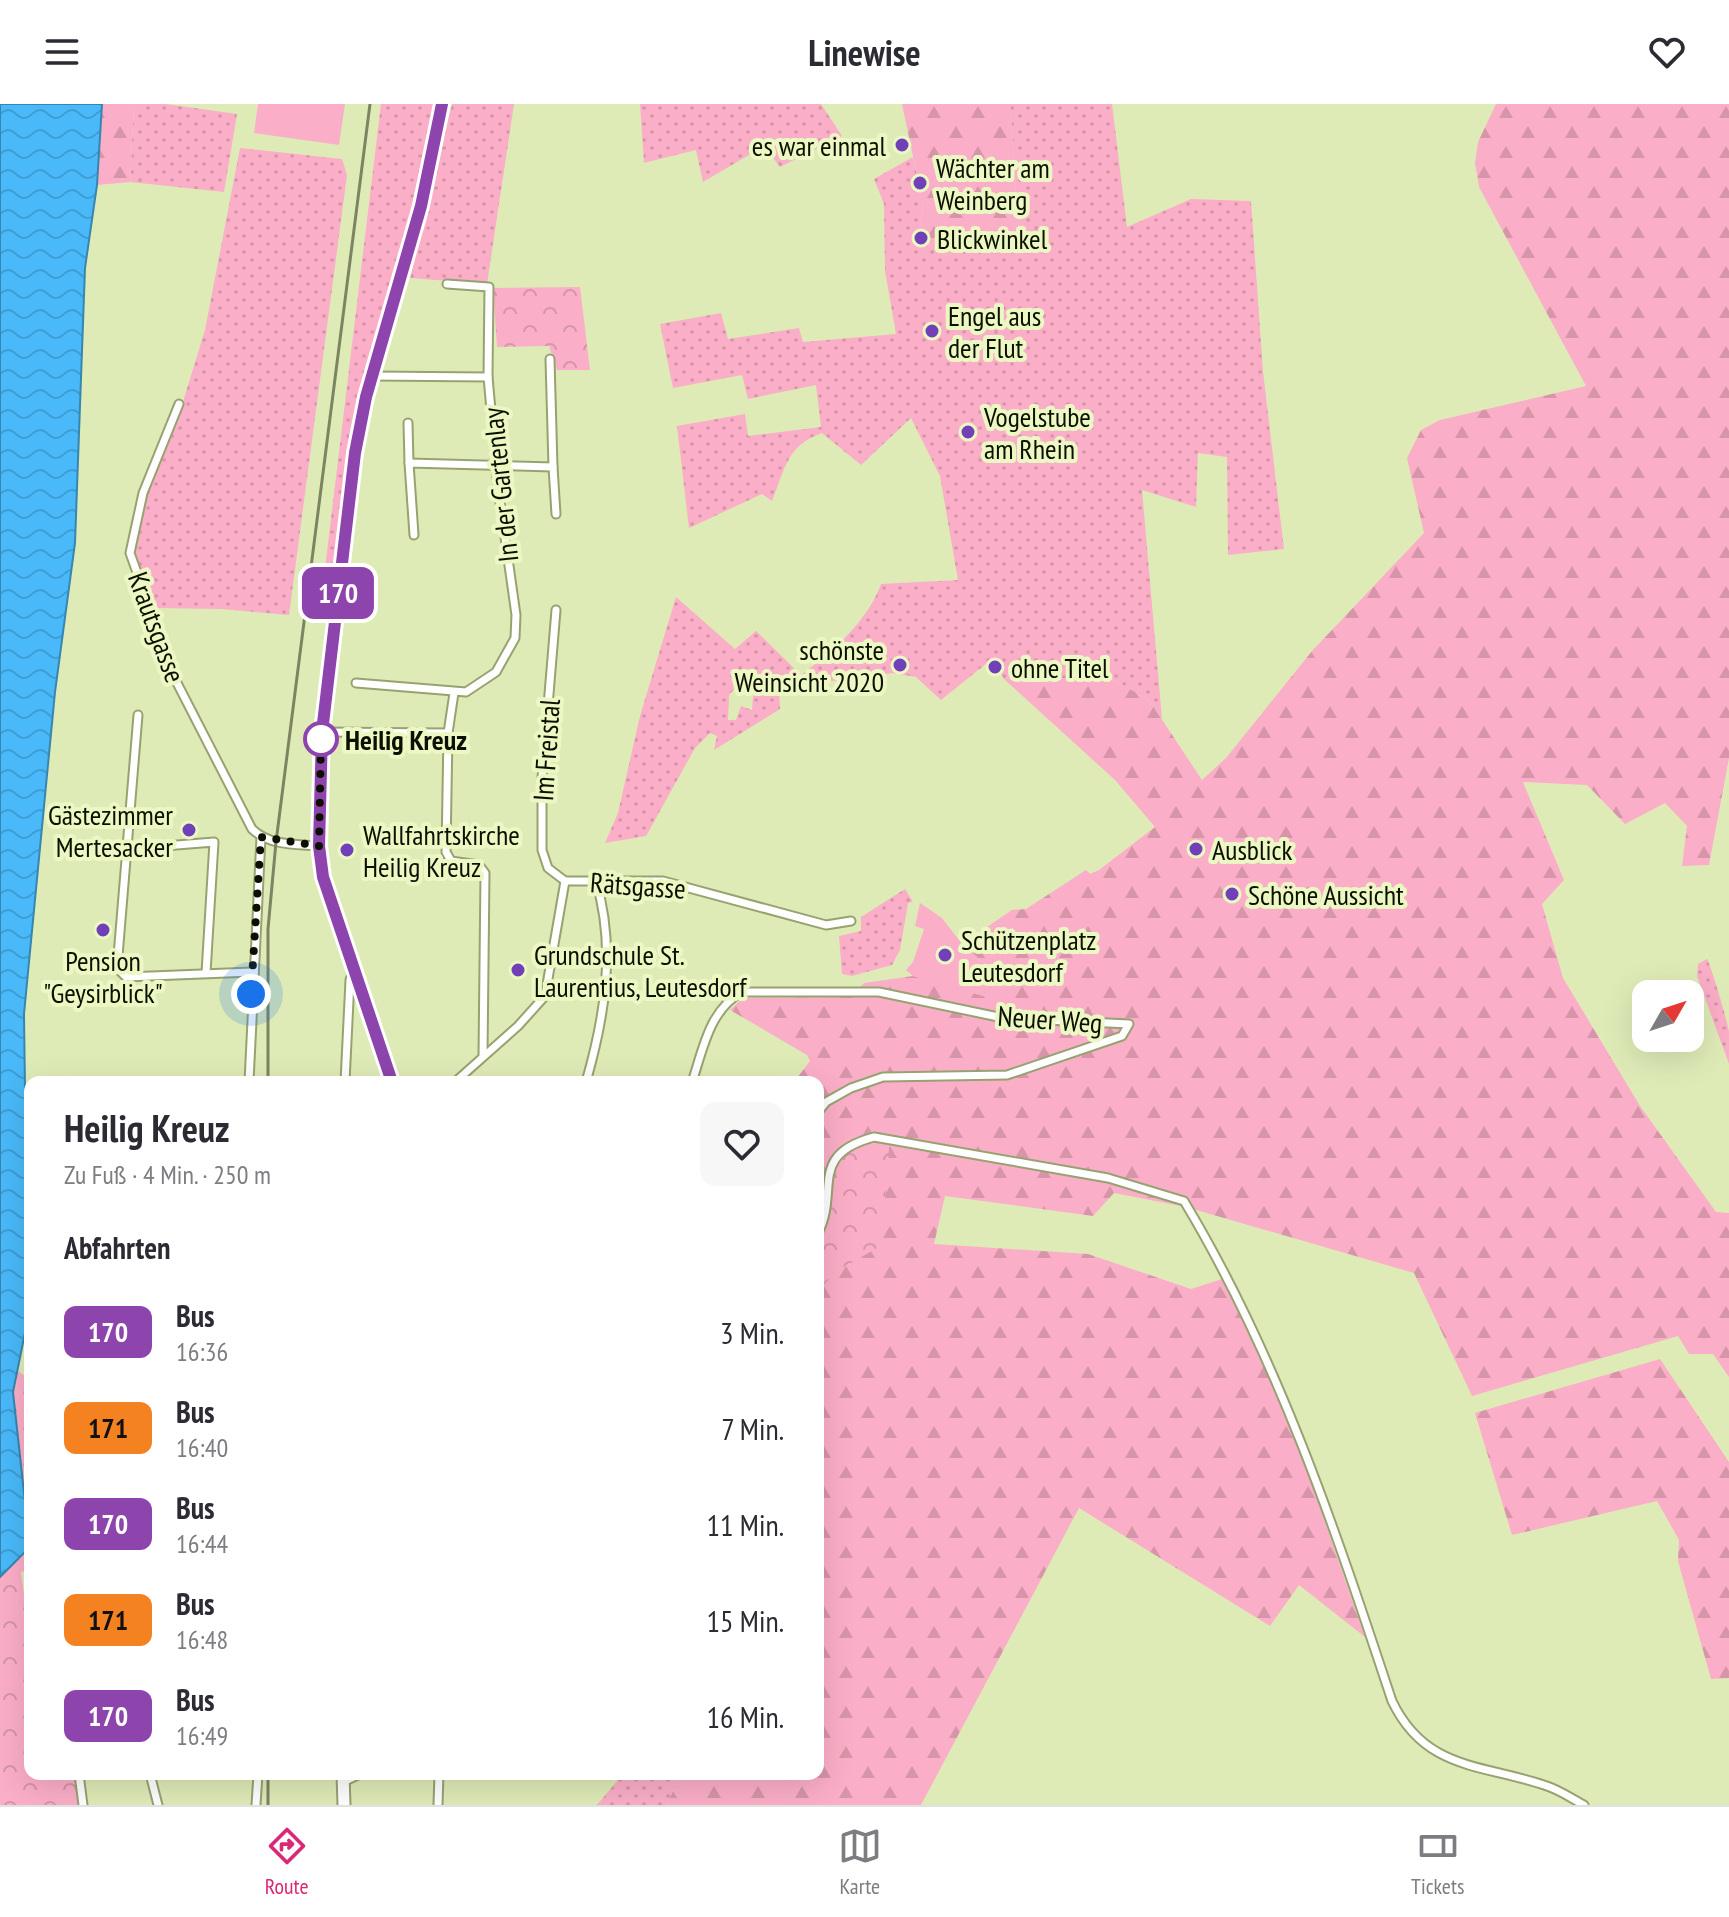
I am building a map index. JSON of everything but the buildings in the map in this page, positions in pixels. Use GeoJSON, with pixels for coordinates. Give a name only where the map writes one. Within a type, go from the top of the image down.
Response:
{"type":"FeatureCollection","features":[{"type":"Feature","properties":{"kind":"main road"},"geometry":{"type":"LineString","coordinates":[[390,1076],[326,889],[319,846],[322,732],[355,453],[372,376],[408,258],[442,104]]}},
{"type":"Feature","properties":{"kind":"main road"},"geometry":{"type":"LineString","coordinates":[[343,1780],[344,1805]]}},
{"type":"Feature","properties":{"kind":"street","name":"In der Gartenlay"},"geometry":{"type":"LineString","coordinates":[[447,284],[489,287],[488,377],[516,615],[515,638],[510,652],[486,681],[454,693]]}},
{"type":"Feature","properties":{"kind":"street"},"geometry":{"type":"LineString","coordinates":[[550,359],[556,514]]}},
{"type":"Feature","properties":{"kind":"street"},"geometry":{"type":"LineString","coordinates":[[372,376],[488,377]]}},
{"type":"Feature","properties":{"kind":"street","name":"Krautsgasse"},"geometry":{"type":"LineString","coordinates":[[179,404],[143,493],[130,553],[175,679],[227,785],[261,837]]}},
{"type":"Feature","properties":{"kind":"street"},"geometry":{"type":"LineString","coordinates":[[408,423],[414,535]]}},
{"type":"Feature","properties":{"kind":"street"},"geometry":{"type":"LineString","coordinates":[[409,463],[553,467]]}},
{"type":"Feature","properties":{"kind":"street","name":"Im Freistal"},"geometry":{"type":"LineString","coordinates":[[556,610],[543,764],[542,850],[548,868],[565,881]]}},
{"type":"Feature","properties":{"kind":"street"},"geometry":{"type":"LineString","coordinates":[[356,683],[454,693],[448,733],[447,858],[479,865],[485,873],[483,1056]]}},
{"type":"Feature","properties":{"kind":"street"},"geometry":{"type":"LineString","coordinates":[[138,715],[116,957],[121,973],[126,977],[252,972]]}},
{"type":"Feature","properties":{"kind":"street"},"geometry":{"type":"LineString","coordinates":[[322,732],[448,733]]}},
{"type":"Feature","properties":{"kind":"street"},"geometry":{"type":"LineString","coordinates":[[249,1076],[261,837],[319,846]]}},
{"type":"Feature","properties":{"kind":"street"},"geometry":{"type":"LineString","coordinates":[[127,849],[214,842],[206,973]]}},
{"type":"Feature","properties":{"kind":"street","name":"Rätsgasse"},"geometry":{"type":"LineString","coordinates":[[461,1076],[545,996],[565,881],[663,881],[826,925],[851,921]]}},
{"type":"Feature","properties":{"kind":"street"},"geometry":{"type":"LineString","coordinates":[[588,1076],[600,1033],[608,957],[596,881]]}},
{"type":"Feature","properties":{"kind":"street"},"geometry":{"type":"LineString","coordinates":[[345,1076],[350,980],[353,972]]}},
{"type":"Feature","properties":{"kind":"street","name":"Neuer Weg"},"geometry":{"type":"LineString","coordinates":[[694,1076],[716,1017],[723,1005],[742,992],[879,992],[1003,1018],[1129,1024],[1122,1036],[1007,1075],[883,1077],[866,1082],[824,1104]]}},
{"type":"Feature","properties":{"kind":"street"},"geometry":{"type":"LineString","coordinates":[[824,1205],[833,1162],[846,1147],[874,1137],[1108,1178],[1184,1201],[1209,1242],[1285,1399],[1392,1701],[1407,1728],[1421,1743],[1440,1755],[1544,1784],[1584,1805]]}},
{"type":"Feature","properties":{"kind":"street"},"geometry":{"type":"LineString","coordinates":[[80,1780],[83,1805]]}},
{"type":"Feature","properties":{"kind":"street"},"geometry":{"type":"LineString","coordinates":[[152,1780],[158,1805]]}},
{"type":"Feature","properties":{"kind":"street"},"geometry":{"type":"LineString","coordinates":[[256,1805],[258,1780]]}},
{"type":"Feature","properties":{"kind":"street"},"geometry":{"type":"LineString","coordinates":[[438,1805],[439,1780]]}},
{"type":"Feature","properties":{"kind":"green space"},"geometry":{"type":"Polygon","coordinates":[[[102,104],[134,104],[130,182],[97,185],[102,104]]]}},
{"type":"Feature","properties":{"kind":"green space"},"geometry":{"type":"Polygon","coordinates":[[[134,104],[166,104],[237,114],[224,192],[130,182],[134,104]]]}},
{"type":"Feature","properties":{"kind":"green space"},"geometry":{"type":"Polygon","coordinates":[[[258,104],[345,104],[339,145],[254,133],[258,104]]]}},
{"type":"Feature","properties":{"kind":"green space"},"geometry":{"type":"Polygon","coordinates":[[[381,104],[436,104],[399,258],[350,432],[326,619],[319,618],[381,104]]]}},
{"type":"Feature","properties":{"kind":"green space"},"geometry":{"type":"Polygon","coordinates":[[[452,104],[514,104],[487,284],[410,278],[452,104]]]}},
{"type":"Feature","properties":{"kind":"green space"},"geometry":{"type":"Polygon","coordinates":[[[640,104],[821,104],[842,136],[780,167],[764,146],[703,182],[696,150],[644,163],[640,104]]]}},
{"type":"Feature","properties":{"kind":"green space"},"geometry":{"type":"Polygon","coordinates":[[[902,104],[1010,104],[1020,248],[994,239],[965,240],[948,257],[920,239],[923,204],[902,104]]]}},
{"type":"Feature","properties":{"kind":"green space"},"geometry":{"type":"Polygon","coordinates":[[[1010,104],[1112,104],[1127,227],[1191,199],[1251,201],[1263,372],[1284,549],[1228,555],[1227,457],[1198,453],[1196,507],[1142,490],[1162,719],[1149,700],[1101,673],[1004,679],[996,666],[987,663],[941,700],[916,677],[893,673],[779,688],[780,709],[714,750],[717,736],[710,733],[695,748],[646,836],[605,843],[618,813],[640,716],[676,597],[735,649],[756,631],[801,675],[837,646],[858,623],[881,584],[958,580],[940,476],[911,418],[861,465],[822,433],[810,438],[794,451],[772,501],[762,494],[689,528],[677,426],[745,414],[748,436],[821,427],[816,385],[748,399],[742,375],[673,388],[660,324],[721,313],[728,339],[799,328],[803,342],[896,334],[885,271],[884,204],[874,179],[913,157],[923,204],[920,239],[948,257],[965,240],[994,239],[1020,248],[1010,104]],[[761,684],[746,691],[737,686],[729,695],[728,720],[736,720],[741,706],[752,710],[753,696],[761,695],[761,684]]]}},
{"type":"Feature","properties":{"kind":"green space"},"geometry":{"type":"Polygon","coordinates":[[[1496,104],[1729,104],[1729,758],[1709,865],[1682,866],[1687,826],[1665,803],[1625,824],[1587,785],[1523,782],[1564,880],[1542,904],[1563,978],[1640,1106],[1716,1212],[1729,1213],[1729,1377],[1713,1354],[1689,1354],[1678,1336],[1472,1396],[1414,1273],[1186,1207],[1114,1193],[1093,1216],[945,1196],[934,1244],[1088,1254],[1191,1289],[1222,1279],[1285,1407],[1365,1637],[1299,1585],[1270,1626],[1079,1508],[921,1805],[666,1805],[679,1780],[824,1780],[824,1076],[799,1076],[810,1061],[807,1055],[730,1010],[743,998],[850,997],[864,983],[913,976],[957,988],[1003,980],[962,944],[1012,910],[1026,909],[1086,870],[1090,874],[1099,870],[1155,827],[1115,780],[1004,679],[1101,673],[1149,700],[1202,780],[1226,758],[1312,651],[1424,533],[1407,458],[1421,430],[1440,420],[1586,386],[1479,187],[1475,163],[1478,142],[1496,104]]]}},
{"type":"Feature","properties":{"kind":"green space"},"geometry":{"type":"Polygon","coordinates":[[[240,148],[342,159],[347,175],[289,615],[221,609],[154,608],[133,551],[145,497],[178,418],[205,330],[240,148]]]}},
{"type":"Feature","properties":{"kind":"green space"},"geometry":{"type":"Polygon","coordinates":[[[580,287],[590,370],[557,370],[549,346],[497,347],[493,288],[580,287]]]}},
{"type":"Feature","properties":{"kind":"green space"},"geometry":{"type":"Polygon","coordinates":[[[905,889],[913,902],[908,903],[900,950],[892,965],[852,976],[842,974],[839,936],[861,931],[861,917],[905,889]]]}},
{"type":"Feature","properties":{"kind":"green space","name":"Schützenplatz Leutesdorf"},"geometry":{"type":"Polygon","coordinates":[[[920,903],[942,918],[962,944],[1003,980],[1007,1003],[913,976],[906,970],[913,962],[924,929],[915,926],[920,903]]]}},
{"type":"Feature","properties":{"kind":"green space"},"geometry":{"type":"Polygon","coordinates":[[[1707,959],[1715,981],[1729,1032],[1729,1064],[1704,995],[1704,980],[1698,980],[1697,976],[1698,964],[1707,959]]]}},
{"type":"Feature","properties":{"kind":"green space"},"geometry":{"type":"Polygon","coordinates":[[[890,1137],[881,1246],[838,1270],[824,1284],[824,1206],[836,1161],[868,1138],[890,1137]]]}},
{"type":"Feature","properties":{"kind":"green space"},"geometry":{"type":"Polygon","coordinates":[[[1660,1359],[1729,1462],[1729,1678],[1711,1679],[1678,1561],[1679,1540],[1657,1501],[1512,1535],[1475,1413],[1660,1359]]]}},
{"type":"Feature","properties":{"kind":"green space"},"geometry":{"type":"Polygon","coordinates":[[[17,1370],[24,1375],[24,1486],[13,1392],[17,1370]]]}},
{"type":"Feature","properties":{"kind":"green space"},"geometry":{"type":"Polygon","coordinates":[[[24,1553],[24,1571],[21,1572],[24,1594],[24,1780],[77,1780],[79,1805],[0,1805],[0,1577],[24,1553]]]}},
{"type":"Feature","properties":{"kind":"green space"},"geometry":{"type":"Polygon","coordinates":[[[618,1780],[679,1780],[666,1805],[597,1805],[618,1780]]]}},
{"type":"Feature","properties":{"kind":"water"},"geometry":{"type":"Polygon","coordinates":[[[0,104],[102,104],[97,185],[85,268],[75,543],[55,692],[24,1014],[24,1338],[13,1392],[24,1492],[24,1553],[0,1577],[0,104]]]}},
{"type":"Feature","properties":{"kind":"railway"},"geometry":{"type":"LineString","coordinates":[[268,1076],[268,929],[276,842],[370,104]]}},
{"type":"Feature","properties":{"kind":"railway"},"geometry":{"type":"LineString","coordinates":[[268,1780],[268,1805]]}},
{"type":"Feature","properties":{"kind":"bus line","name":"170"},"geometry":{"type":"LineString","coordinates":[[390,1076],[323,877],[319,855],[320,760],[325,695],[358,435],[366,397],[415,232],[442,104]]}},
{"type":"Feature","properties":{"kind":"place","name":"es war einmal"},"geometry":{"type":"Point","coordinates":[902,145]}},
{"type":"Feature","properties":{"kind":"place","name":"Wächter am Weinberg"},"geometry":{"type":"Point","coordinates":[920,183]}},
{"type":"Feature","properties":{"kind":"place","name":"Blickwinkel"},"geometry":{"type":"Point","coordinates":[921,238]}},
{"type":"Feature","properties":{"kind":"place","name":"Engel aus der Flut"},"geometry":{"type":"Point","coordinates":[932,331]}},
{"type":"Feature","properties":{"kind":"place","name":"Vogelstube am Rhein"},"geometry":{"type":"Point","coordinates":[968,432]}},
{"type":"Feature","properties":{"kind":"place","name":"schönste Weinsicht 2020"},"geometry":{"type":"Point","coordinates":[900,665]}},
{"type":"Feature","properties":{"kind":"place","name":"ohne Titel"},"geometry":{"type":"Point","coordinates":[995,667]}},
{"type":"Feature","properties":{"kind":"place","name":"Heilig Kreuz"},"geometry":{"type":"Point","coordinates":[321,739]}},
{"type":"Feature","properties":{"kind":"place","name":"Gästezimmer Mertesacker"},"geometry":{"type":"Point","coordinates":[189,830]}},
{"type":"Feature","properties":{"kind":"place","name":"Ausblick"},"geometry":{"type":"Point","coordinates":[1196,849]}},
{"type":"Feature","properties":{"kind":"place","name":"Wallfahrtskirche Heilig Kreuz"},"geometry":{"type":"Point","coordinates":[347,850]}},
{"type":"Feature","properties":{"kind":"place","name":"Schöne Aussicht"},"geometry":{"type":"Point","coordinates":[1232,894]}},
{"type":"Feature","properties":{"kind":"place","name":"Pension \"Geysirblick\""},"geometry":{"type":"Point","coordinates":[103,930]}},
{"type":"Feature","properties":{"kind":"place","name":"Schützenplatz Leutesdorf"},"geometry":{"type":"Point","coordinates":[945,955]}},
{"type":"Feature","properties":{"kind":"place","name":"Grundschule St. Laurentius, Leutesdorf"},"geometry":{"type":"Point","coordinates":[518,970]}},
{"type":"Feature","properties":{"kind":"route"},"geometry":{"type":"LineString","coordinates":[[251,994],[261,837],[276,842],[319,846],[321,739]]}}]}
